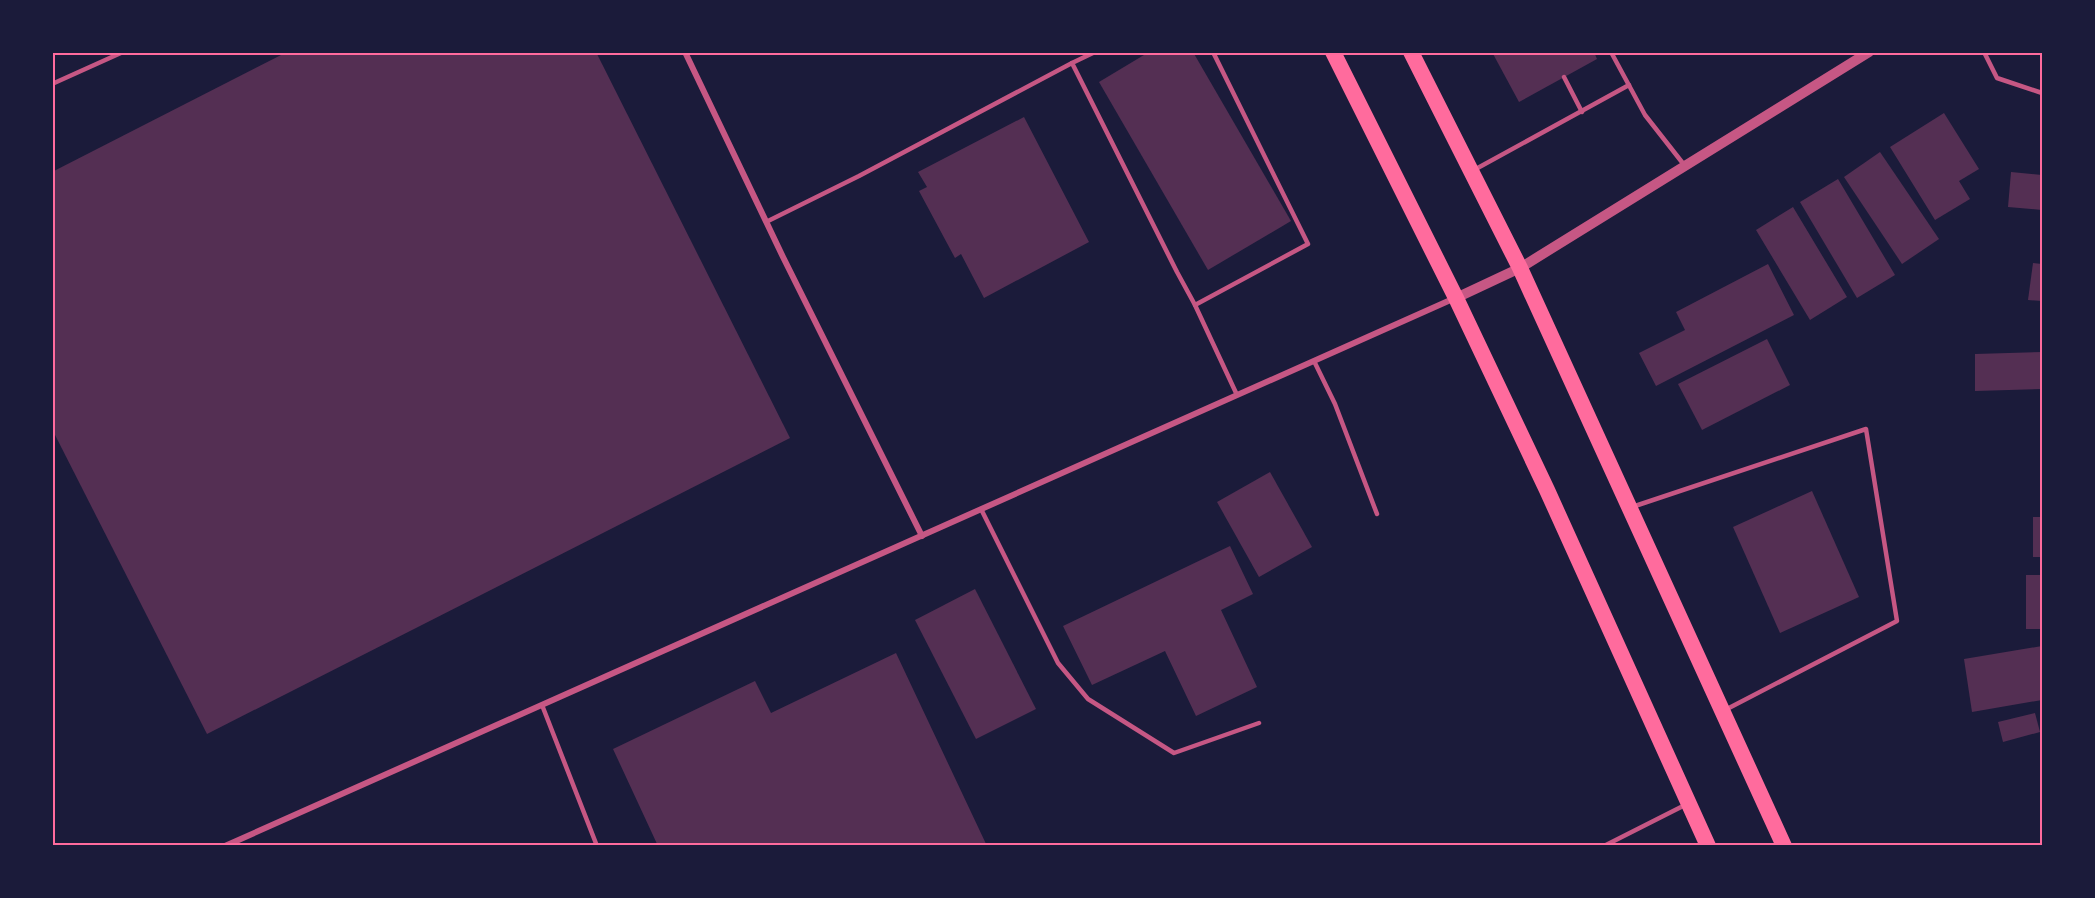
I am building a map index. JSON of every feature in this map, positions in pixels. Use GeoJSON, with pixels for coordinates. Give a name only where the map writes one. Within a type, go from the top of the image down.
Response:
{"type":"FeatureCollection","features":[{"type":"Feature","properties":{"kind":"highway"},"geometry":{"type":"LineString","coordinates":[[1333,52],[1456,298],[1575,550],[1708,846]]}},
{"type":"Feature","properties":{"kind":"highway"},"geometry":{"type":"LineString","coordinates":[[1411,52],[1521,268],[1784,846]]}},
{"type":"Feature","properties":{"kind":"street"},"geometry":{"type":"LineString","coordinates":[[686,52],[766,222],[922,536]]}},
{"type":"Feature","properties":{"kind":"street"},"geometry":{"type":"LineString","coordinates":[[225,846],[1521,268],[1869,52]]}},
{"type":"Feature","properties":{"kind":"lane"},"geometry":{"type":"LineString","coordinates":[[52,84],[123,52]]}},
{"type":"Feature","properties":{"kind":"lane"},"geometry":{"type":"LineString","coordinates":[[766,222],[859,176],[1095,52]]}},
{"type":"Feature","properties":{"kind":"lane"},"geometry":{"type":"LineString","coordinates":[[1195,304],[1308,244],[1213,52]]}},
{"type":"Feature","properties":{"kind":"lane"},"geometry":{"type":"LineString","coordinates":[[1611,52],[1645,115],[1685,166]]}},
{"type":"Feature","properties":{"kind":"lane"},"geometry":{"type":"LineString","coordinates":[[1984,52],[1998,78],[2043,93]]}},
{"type":"Feature","properties":{"kind":"lane"},"geometry":{"type":"LineString","coordinates":[[1072,63],[1195,304],[1237,395]]}},
{"type":"Feature","properties":{"kind":"lane"},"geometry":{"type":"LineString","coordinates":[[1564,77],[1582,112]]}},
{"type":"Feature","properties":{"kind":"lane"},"geometry":{"type":"LineString","coordinates":[[1471,171],[1629,85]]}},
{"type":"Feature","properties":{"kind":"lane"},"geometry":{"type":"LineString","coordinates":[[1314,361],[1335,404],[1377,514]]}},
{"type":"Feature","properties":{"kind":"lane"},"geometry":{"type":"LineString","coordinates":[[1630,508],[1866,429],[1897,621],[1722,712]]}},
{"type":"Feature","properties":{"kind":"lane"},"geometry":{"type":"LineString","coordinates":[[981,509],[1058,663],[1088,699],[1174,753],[1259,723]]}},
{"type":"Feature","properties":{"kind":"lane"},"geometry":{"type":"LineString","coordinates":[[542,705],[597,846]]}},
{"type":"Feature","properties":{"kind":"lane"},"geometry":{"type":"LineString","coordinates":[[1604,846],[1689,803]]}},
{"type":"Feature","properties":{"kind":"building"},"geometry":{"type":"Polygon","coordinates":[[[287,52],[596,52],[790,438],[207,734],[52,429],[52,172],[287,52]]]}},
{"type":"Feature","properties":{"kind":"building"},"geometry":{"type":"Polygon","coordinates":[[[1149,52],[1193,52],[1291,221],[1208,270],[1099,82],[1149,52]]]}},
{"type":"Feature","properties":{"kind":"building"},"geometry":{"type":"Polygon","coordinates":[[[1492,52],[1594,52],[1597,59],[1519,102],[1492,52]]]}},
{"type":"Feature","properties":{"kind":"building"},"geometry":{"type":"Polygon","coordinates":[[[1944,113],[1979,169],[1959,181],[1970,199],[1935,220],[1890,147],[1944,113]]]}},
{"type":"Feature","properties":{"kind":"building"},"geometry":{"type":"Polygon","coordinates":[[[1024,117],[1089,242],[984,298],[961,254],[955,258],[919,191],[927,187],[918,172],[1024,117]]]}},
{"type":"Feature","properties":{"kind":"building"},"geometry":{"type":"Polygon","coordinates":[[[1880,152],[1939,239],[1902,264],[1844,177],[1880,152]]]}},
{"type":"Feature","properties":{"kind":"building"},"geometry":{"type":"Polygon","coordinates":[[[2011,172],[2042,175],[2042,210],[2008,207],[2011,172]]]}},
{"type":"Feature","properties":{"kind":"building"},"geometry":{"type":"Polygon","coordinates":[[[1838,179],[1895,275],[1857,298],[1800,202],[1838,179]]]}},
{"type":"Feature","properties":{"kind":"building"},"geometry":{"type":"Polygon","coordinates":[[[1793,207],[1847,297],[1810,320],[1756,230],[1793,207]]]}},
{"type":"Feature","properties":{"kind":"building"},"geometry":{"type":"Polygon","coordinates":[[[2033,263],[2042,264],[2042,301],[2028,300],[2033,263]]]}},
{"type":"Feature","properties":{"kind":"building"},"geometry":{"type":"Polygon","coordinates":[[[1768,264],[1794,315],[1656,386],[1639,353],[1685,330],[1676,312],[1768,264]]]}},
{"type":"Feature","properties":{"kind":"building"},"geometry":{"type":"Polygon","coordinates":[[[1767,339],[1790,385],[1702,430],[1678,384],[1767,339]]]}},
{"type":"Feature","properties":{"kind":"building"},"geometry":{"type":"Polygon","coordinates":[[[2042,352],[2042,389],[1975,391],[1975,354],[2042,352]]]}},
{"type":"Feature","properties":{"kind":"building"},"geometry":{"type":"Polygon","coordinates":[[[1270,472],[1312,547],[1259,577],[1217,502],[1270,472]]]}},
{"type":"Feature","properties":{"kind":"building"},"geometry":{"type":"Polygon","coordinates":[[[1812,491],[1859,597],[1780,633],[1733,527],[1812,491]]]}},
{"type":"Feature","properties":{"kind":"building"},"geometry":{"type":"Polygon","coordinates":[[[2033,517],[2042,517],[2042,557],[2033,557],[2033,517]]]}},
{"type":"Feature","properties":{"kind":"building"},"geometry":{"type":"Polygon","coordinates":[[[1230,546],[1253,594],[1221,610],[1257,687],[1196,716],[1165,651],[1092,685],[1063,626],[1230,546]]]}},
{"type":"Feature","properties":{"kind":"building"},"geometry":{"type":"Polygon","coordinates":[[[2026,575],[2042,575],[2042,629],[2026,629],[2026,575]]]}},
{"type":"Feature","properties":{"kind":"building"},"geometry":{"type":"Polygon","coordinates":[[[975,589],[1036,709],[976,739],[915,620],[975,589]]]}},
{"type":"Feature","properties":{"kind":"building"},"geometry":{"type":"Polygon","coordinates":[[[2042,646],[2042,700],[1972,712],[1964,659],[2042,646]]]}},
{"type":"Feature","properties":{"kind":"building"},"geometry":{"type":"Polygon","coordinates":[[[896,653],[987,846],[658,846],[613,749],[755,681],[771,713],[896,653]]]}},
{"type":"Feature","properties":{"kind":"building"},"geometry":{"type":"Polygon","coordinates":[[[2035,713],[2040,732],[2003,742],[1998,722],[2035,713]]]}}]}
